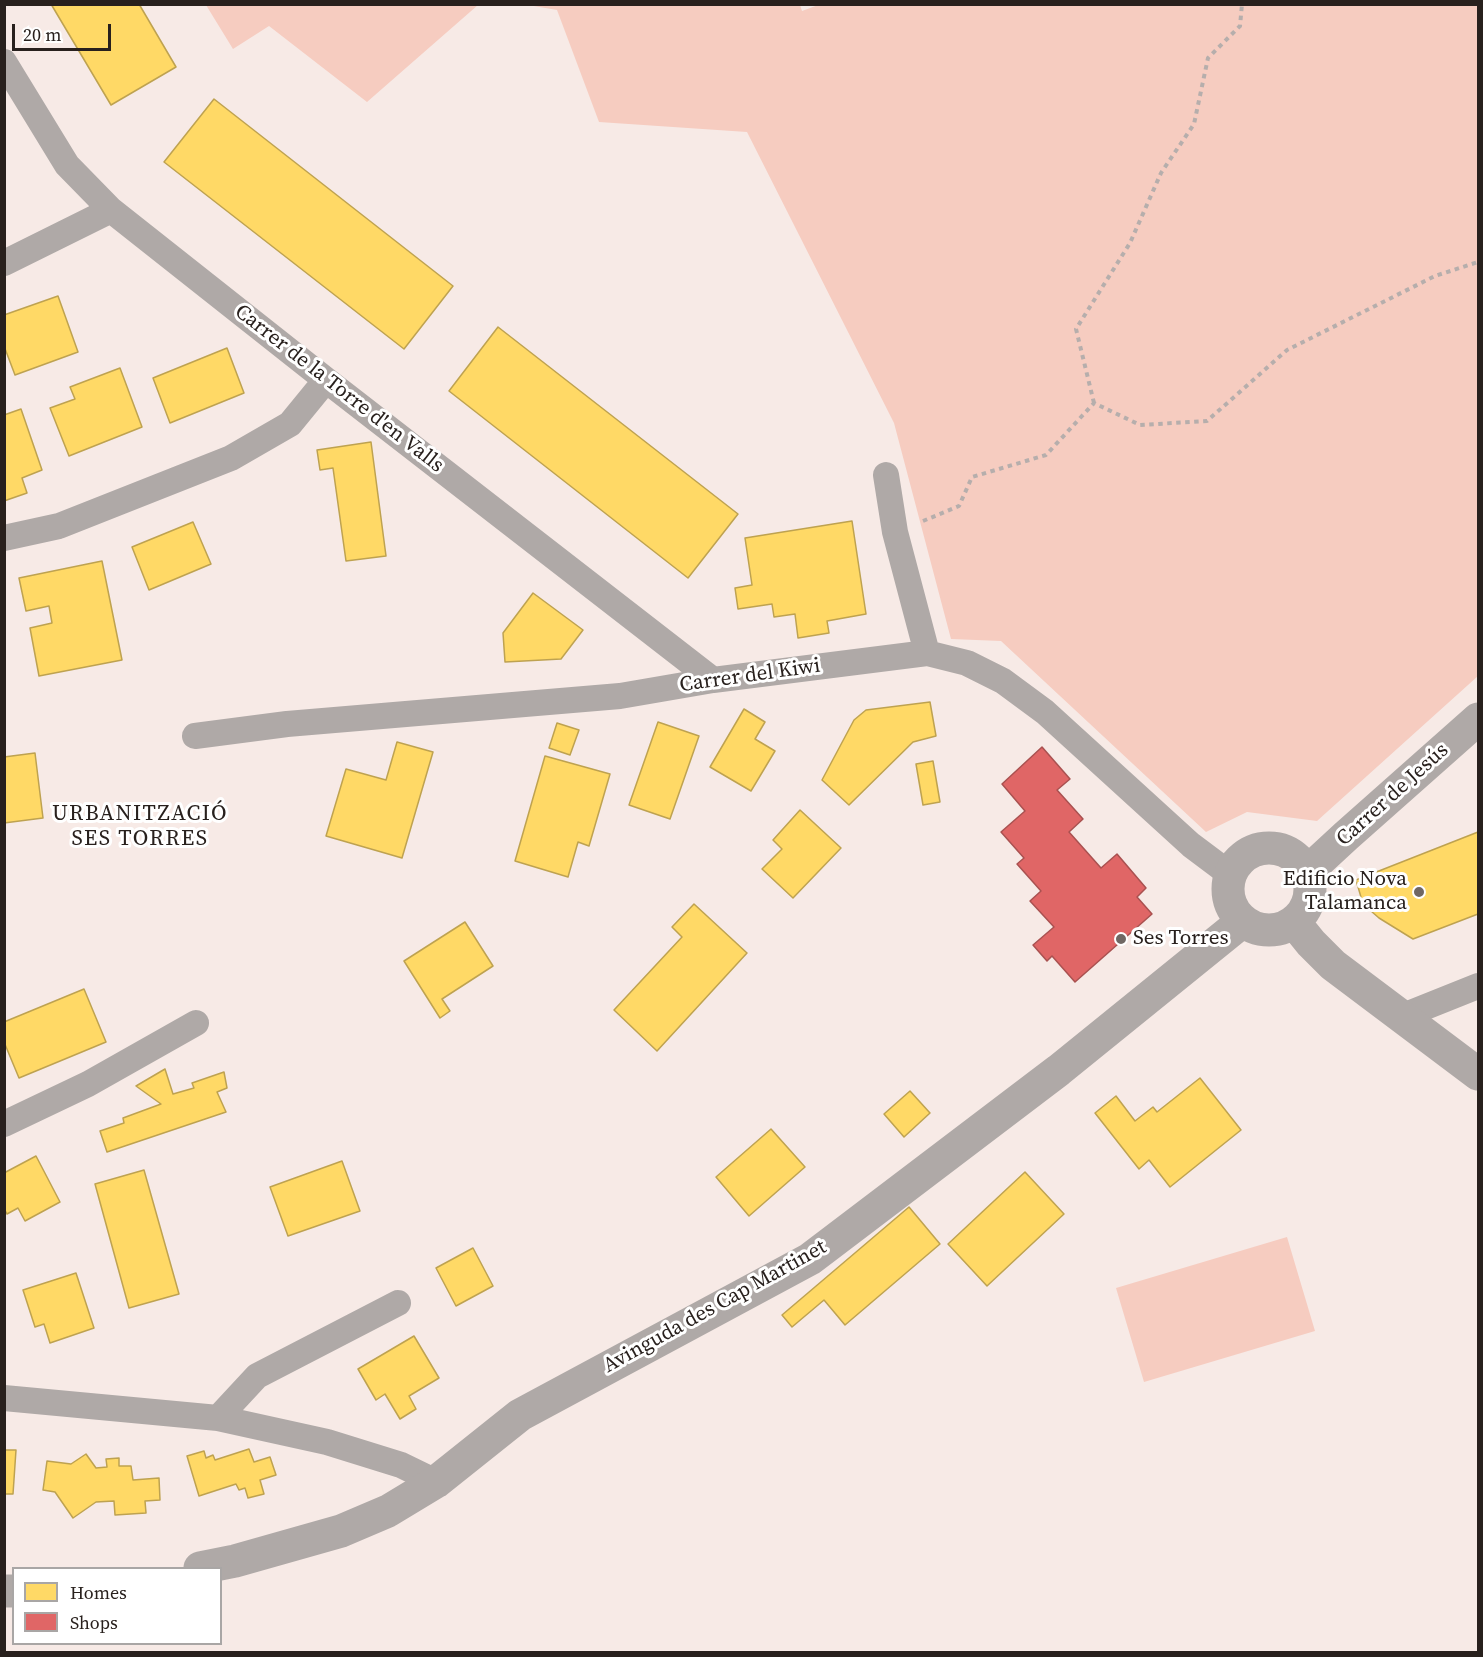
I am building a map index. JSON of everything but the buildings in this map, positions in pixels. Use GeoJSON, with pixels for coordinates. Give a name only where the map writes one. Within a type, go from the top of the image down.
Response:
{"type":"FeatureCollection","features":[{"type":"Feature","properties":{"kind":"street","name":"Carrer de la Torre d'en Valls"},"geometry":{"type":"LineString","coordinates":[[4,62],[67,165],[111,210],[713,680]]}},
{"type":"Feature","properties":{"kind":"street"},"geometry":{"type":"LineString","coordinates":[[4,263],[111,210]]}},
{"type":"Feature","properties":{"kind":"street"},"geometry":{"type":"LineString","coordinates":[[4,538],[59,526],[231,458],[290,424],[326,380]]}},
{"type":"Feature","properties":{"kind":"street"},"geometry":{"type":"LineString","coordinates":[[886,475],[895,532],[927,653]]}},
{"type":"Feature","properties":{"kind":"street","name":"Carrer del Kiwi"},"geometry":{"type":"LineString","coordinates":[[195,736],[287,724],[620,696],[713,680],[927,653],[967,663],[1003,681],[1045,712],[1191,845],[1231,875]]}},
{"type":"Feature","properties":{"kind":"street","name":"Carrer de Jesús"},"geometry":{"type":"LineString","coordinates":[[1307,872],[1479,719]]}},
{"type":"Feature","properties":{"kind":"street"},"geometry":{"type":"LineString","coordinates":[[1275,848],[1294,856],[1307,872],[1310,885],[1309,899],[1304,912],[1294,922],[1282,928],[1269,930],[1255,928],[1243,921],[1235,912],[1228,887],[1231,875],[1238,863],[1248,854],[1261,849],[1275,848]]}},
{"type":"Feature","properties":{"kind":"street","name":"Avinguda des Cap Martinet"},"geometry":{"type":"LineString","coordinates":[[209,1567],[341,1532],[388,1511],[436,1482],[520,1415],[810,1258],[1059,1070],[1243,921]]}},
{"type":"Feature","properties":{"kind":"street"},"geometry":{"type":"LineString","coordinates":[[1294,922],[1333,965],[1479,1074]]}},
{"type":"Feature","properties":{"kind":"street"},"geometry":{"type":"LineString","coordinates":[[1403,1016],[1479,986]]}},
{"type":"Feature","properties":{"kind":"street"},"geometry":{"type":"LineString","coordinates":[[4,1124],[88,1084],[196,1023]]}},
{"type":"Feature","properties":{"kind":"street"},"geometry":{"type":"LineString","coordinates":[[218,1418],[257,1376],[398,1303]]}},
{"type":"Feature","properties":{"kind":"street"},"geometry":{"type":"LineString","coordinates":[[4,1398],[218,1418],[327,1442],[401,1465],[436,1482]]}},
{"type":"Feature","properties":{"kind":"path"},"geometry":{"type":"LineString","coordinates":[[1094,403],[1076,329],[1130,243],[1161,173],[1194,124],[1208,58],[1240,26],[1242,4]]}},
{"type":"Feature","properties":{"kind":"path"},"geometry":{"type":"LineString","coordinates":[[1094,403],[1140,425],[1207,421],[1287,350],[1435,276],[1479,262]]}},
{"type":"Feature","properties":{"kind":"path"},"geometry":{"type":"LineString","coordinates":[[895,532],[959,506],[972,477],[1046,455],[1094,403]]}},
{"type":"Feature","properties":{"kind":"shaded area"},"geometry":{"type":"Polygon","coordinates":[[[821,4],[1478,5],[1478,676],[1317,821],[1247,812],[1206,832],[1001,641],[951,639],[894,423],[747,132],[599,122],[557,10],[528,5],[800,5],[802,11],[821,4]]]}},
{"type":"Feature","properties":{"kind":"shaded area"},"geometry":{"type":"Polygon","coordinates":[[[206,5],[478,5],[367,102],[269,26],[233,49],[206,5]]]}},
{"type":"Feature","properties":{"kind":"shaded area"},"geometry":{"type":"Polygon","coordinates":[[[1287,1237],[1315,1331],[1144,1382],[1116,1288],[1287,1237]]]}},
{"type":"Feature","properties":{"kind":"place","name":"Edificio Nova Talamanca"},"geometry":{"type":"Point","coordinates":[1419,892]}},
{"type":"Feature","properties":{"kind":"place","name":"Ses Torres"},"geometry":{"type":"Point","coordinates":[1121,939]}},
{"type":"Feature","properties":{"kind":"district","name":"URBANITZACIÓ SES TORRES"},"geometry":{"type":"Point","coordinates":[140,826]}}]}
